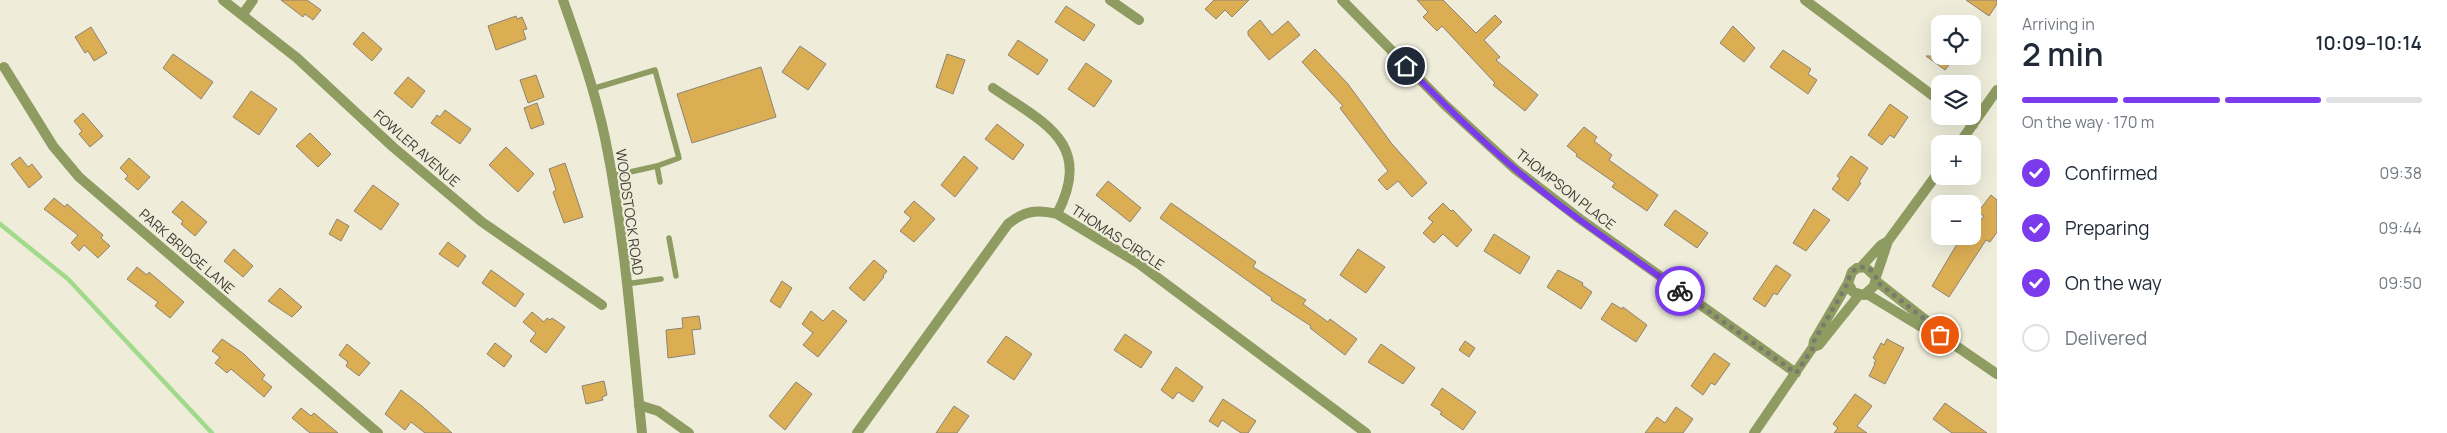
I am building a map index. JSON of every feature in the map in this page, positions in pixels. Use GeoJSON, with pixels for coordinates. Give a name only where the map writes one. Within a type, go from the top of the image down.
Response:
{"type":"FeatureCollection","features":[{"type":"Feature","properties":{"kind":"street","name":"FOWLER AVENUE"},"geometry":{"type":"LineString","coordinates":[[223,0],[297,58],[393,148],[482,222],[602,305]]}},
{"type":"Feature","properties":{"kind":"street"},"geometry":{"type":"LineString","coordinates":[[243,14],[253,0]]}},
{"type":"Feature","properties":{"kind":"street","name":"WOODSTOCK ROAD"},"geometry":{"type":"LineString","coordinates":[[563,0],[592,89],[612,176],[642,433]]}},
{"type":"Feature","properties":{"kind":"street"},"geometry":{"type":"LineString","coordinates":[[1110,0],[1139,20]]}},
{"type":"Feature","properties":{"kind":"street","name":"THOMPSON PLACE"},"geometry":{"type":"LineString","coordinates":[[1342,0],[1445,105],[1515,169],[1580,220],[1796,373]]}},
{"type":"Feature","properties":{"kind":"street"},"geometry":{"type":"LineString","coordinates":[[1805,0],[1931,94]]}},
{"type":"Feature","properties":{"kind":"street","name":"PARK BRIDGE LANE"},"geometry":{"type":"LineString","coordinates":[[4,66],[53,146],[79,177],[378,433]]}},
{"type":"Feature","properties":{"kind":"street"},"geometry":{"type":"LineString","coordinates":[[993,88],[1047,126],[1064,146],[1070,165],[1070,182],[1066,197],[1057,214]]}},
{"type":"Feature","properties":{"kind":"street"},"geometry":{"type":"LineString","coordinates":[[1981,112],[1997,90]]}},
{"type":"Feature","properties":{"kind":"street"},"geometry":{"type":"LineString","coordinates":[[1965,135],[1972,125]]}},
{"type":"Feature","properties":{"kind":"street"},"geometry":{"type":"LineString","coordinates":[[1813,348],[1819,345],[1876,279],[1888,241],[1931,182]]}},
{"type":"Feature","properties":{"kind":"street","name":"THOMAS CIRCLE"},"geometry":{"type":"LineString","coordinates":[[857,433],[1008,224],[1018,216],[1029,211],[1042,210],[1057,214],[1138,263],[1366,433]]}},
{"type":"Feature","properties":{"kind":"street"},"geometry":{"type":"LineString","coordinates":[[1754,433],[1813,348],[1814,341],[1848,283],[1852,272],[1861,267],[1881,245],[1888,241]]}},
{"type":"Feature","properties":{"kind":"street"},"geometry":{"type":"LineString","coordinates":[[1861,267],[1870,269],[1876,279],[1936,328],[1940,335],[1997,374]]}},
{"type":"Feature","properties":{"kind":"street"},"geometry":{"type":"LineString","coordinates":[[1848,283],[1853,292],[1863,294],[1932,334],[1940,335]]}},
{"type":"Feature","properties":{"kind":"street"},"geometry":{"type":"LineString","coordinates":[[639,406],[658,411],[689,433]]}},
{"type":"Feature","properties":{"kind":"lane"},"geometry":{"type":"LineString","coordinates":[[592,89],[655,70],[679,158],[657,166],[612,176]]}},
{"type":"Feature","properties":{"kind":"lane"},"geometry":{"type":"LineString","coordinates":[[657,166],[660,182]]}},
{"type":"Feature","properties":{"kind":"lane"},"geometry":{"type":"LineString","coordinates":[[669,238],[676,276]]}},
{"type":"Feature","properties":{"kind":"lane"},"geometry":{"type":"LineString","coordinates":[[626,284],[661,279]]}},
{"type":"Feature","properties":{"kind":"building"},"geometry":{"type":"Polygon","coordinates":[[[281,0],[307,0],[321,10],[313,20],[305,14],[303,17],[281,0]]]}},
{"type":"Feature","properties":{"kind":"building"},"geometry":{"type":"Polygon","coordinates":[[[1214,0],[1249,0],[1232,17],[1225,10],[1216,19],[1205,9],[1214,0]]]}},
{"type":"Feature","properties":{"kind":"building"},"geometry":{"type":"Polygon","coordinates":[[[1417,0],[1443,0],[1476,33],[1495,15],[1502,22],[1484,40],[1500,57],[1496,60],[1538,95],[1525,111],[1493,85],[1495,83],[1442,26],[1437,31],[1423,17],[1428,12],[1417,0]]]}},
{"type":"Feature","properties":{"kind":"building"},"geometry":{"type":"Polygon","coordinates":[[[1966,0],[1997,0],[1997,4],[1989,16],[1966,0]]]}},
{"type":"Feature","properties":{"kind":"building"},"geometry":{"type":"Polygon","coordinates":[[[1066,6],[1095,25],[1084,41],[1055,22],[1066,6]]]}},
{"type":"Feature","properties":{"kind":"building"},"geometry":{"type":"Polygon","coordinates":[[[516,16],[517,19],[522,17],[527,29],[523,30],[526,39],[496,50],[488,26],[516,16]]]}},
{"type":"Feature","properties":{"kind":"building"},"geometry":{"type":"Polygon","coordinates":[[[1260,20],[1272,35],[1288,21],[1300,35],[1269,60],[1248,35],[1248,31],[1260,20]]]}},
{"type":"Feature","properties":{"kind":"building"},"geometry":{"type":"Polygon","coordinates":[[[1733,26],[1755,48],[1744,62],[1720,43],[1733,26]]]}},
{"type":"Feature","properties":{"kind":"building"},"geometry":{"type":"Polygon","coordinates":[[[91,27],[107,53],[94,61],[88,51],[85,53],[75,37],[91,27]]]}},
{"type":"Feature","properties":{"kind":"building"},"geometry":{"type":"Polygon","coordinates":[[[363,32],[382,49],[372,61],[353,44],[363,32]]]}},
{"type":"Feature","properties":{"kind":"building"},"geometry":{"type":"Polygon","coordinates":[[[1018,40],[1048,60],[1038,75],[1008,55],[1018,40]]]}},
{"type":"Feature","properties":{"kind":"building"},"geometry":{"type":"Polygon","coordinates":[[[800,46],[826,64],[808,90],[782,72],[800,46]]]}},
{"type":"Feature","properties":{"kind":"building"},"geometry":{"type":"Polygon","coordinates":[[[1315,49],[1348,84],[1392,144],[1427,183],[1412,197],[1398,181],[1387,190],[1378,180],[1388,171],[1340,108],[1343,106],[1302,62],[1315,49]]]}},
{"type":"Feature","properties":{"kind":"building"},"geometry":{"type":"Polygon","coordinates":[[[1783,50],[1811,69],[1808,74],[1817,80],[1808,94],[1770,67],[1783,50]]]}},
{"type":"Feature","properties":{"kind":"building"},"geometry":{"type":"Polygon","coordinates":[[[173,54],[213,82],[201,99],[163,68],[173,54]]]}},
{"type":"Feature","properties":{"kind":"building"},"geometry":{"type":"Polygon","coordinates":[[[947,54],[965,60],[953,94],[936,87],[947,54]]]}},
{"type":"Feature","properties":{"kind":"building"},"geometry":{"type":"Polygon","coordinates":[[[1086,63],[1112,81],[1094,107],[1068,89],[1086,63]]]}},
{"type":"Feature","properties":{"kind":"building"},"geometry":{"type":"Polygon","coordinates":[[[1938,65],[1949,65],[1945,70],[1938,65]]]}},
{"type":"Feature","properties":{"kind":"building"},"geometry":{"type":"Polygon","coordinates":[[[761,67],[776,117],[692,143],[677,94],[761,67]]]}},
{"type":"Feature","properties":{"kind":"building"},"geometry":{"type":"Polygon","coordinates":[[[536,75],[544,97],[528,103],[520,80],[536,75]]]}},
{"type":"Feature","properties":{"kind":"building"},"geometry":{"type":"Polygon","coordinates":[[[408,77],[425,91],[412,108],[394,93],[408,77]]]}},
{"type":"Feature","properties":{"kind":"building"},"geometry":{"type":"Polygon","coordinates":[[[251,91],[277,109],[259,135],[233,117],[251,91]]]}},
{"type":"Feature","properties":{"kind":"building"},"geometry":{"type":"Polygon","coordinates":[[[537,103],[544,124],[531,129],[524,108],[537,103]]]}},
{"type":"Feature","properties":{"kind":"building"},"geometry":{"type":"Polygon","coordinates":[[[1890,104],[1908,117],[1894,138],[1890,135],[1882,145],[1868,135],[1890,104]]]}},
{"type":"Feature","properties":{"kind":"building"},"geometry":{"type":"Polygon","coordinates":[[[445,110],[471,129],[460,144],[431,123],[437,115],[440,117],[445,110]]]}},
{"type":"Feature","properties":{"kind":"building"},"geometry":{"type":"Polygon","coordinates":[[[83,113],[103,136],[90,147],[79,134],[82,131],[74,121],[83,113]]]}},
{"type":"Feature","properties":{"kind":"building"},"geometry":{"type":"Polygon","coordinates":[[[997,124],[1024,145],[1013,160],[985,139],[997,124]]]}},
{"type":"Feature","properties":{"kind":"building"},"geometry":{"type":"Polygon","coordinates":[[[1584,127],[1597,137],[1594,141],[1612,155],[1609,160],[1658,195],[1647,211],[1612,187],[1615,183],[1576,156],[1577,154],[1567,146],[1584,127]]]}},
{"type":"Feature","properties":{"kind":"building"},"geometry":{"type":"Polygon","coordinates":[[[310,133],[331,154],[318,167],[296,146],[310,133]]]}},
{"type":"Feature","properties":{"kind":"building"},"geometry":{"type":"Polygon","coordinates":[[[506,147],[534,174],[518,192],[489,165],[506,147]]]}},
{"type":"Feature","properties":{"kind":"building"},"geometry":{"type":"Polygon","coordinates":[[[964,156],[978,168],[955,197],[941,185],[964,156]]]}},
{"type":"Feature","properties":{"kind":"building"},"geometry":{"type":"Polygon","coordinates":[[[1851,156],[1868,168],[1859,182],[1861,183],[1848,201],[1832,189],[1840,178],[1837,176],[1851,156]]]}},
{"type":"Feature","properties":{"kind":"building"},"geometry":{"type":"Polygon","coordinates":[[[20,157],[28,167],[32,164],[42,177],[29,188],[11,164],[20,157]]]}},
{"type":"Feature","properties":{"kind":"building"},"geometry":{"type":"Polygon","coordinates":[[[129,158],[150,177],[138,190],[125,179],[128,176],[120,168],[129,158]]]}},
{"type":"Feature","properties":{"kind":"building"},"geometry":{"type":"Polygon","coordinates":[[[565,163],[583,217],[564,223],[553,192],[556,190],[549,169],[565,163]]]}},
{"type":"Feature","properties":{"kind":"building"},"geometry":{"type":"Polygon","coordinates":[[[1108,181],[1141,208],[1130,222],[1096,195],[1108,181]]]}},
{"type":"Feature","properties":{"kind":"building"},"geometry":{"type":"Polygon","coordinates":[[[373,185],[399,204],[381,230],[354,211],[373,185]]]}},
{"type":"Feature","properties":{"kind":"building"},"geometry":{"type":"Polygon","coordinates":[[[1991,195],[1997,200],[1997,232],[1990,242],[1986,240],[1949,297],[1932,286],[1956,245],[1981,245],[1981,220],[1984,216],[1981,214],[1981,208],[1991,195]]]}},
{"type":"Feature","properties":{"kind":"building"},"geometry":{"type":"Polygon","coordinates":[[[54,198],[65,207],[67,204],[103,235],[101,238],[110,246],[98,258],[84,245],[79,251],[71,243],[78,235],[44,209],[54,198]]]}},
{"type":"Feature","properties":{"kind":"building"},"geometry":{"type":"Polygon","coordinates":[[[182,201],[207,222],[195,236],[181,224],[183,221],[172,212],[182,201]]]}},
{"type":"Feature","properties":{"kind":"building"},"geometry":{"type":"Polygon","coordinates":[[[914,201],[935,219],[914,242],[900,231],[911,218],[904,212],[914,201]]]}},
{"type":"Feature","properties":{"kind":"building"},"geometry":{"type":"Polygon","coordinates":[[[1171,203],[1256,262],[1253,267],[1306,300],[1303,304],[1328,322],[1330,319],[1357,339],[1345,355],[1310,328],[1311,326],[1271,300],[1272,298],[1160,218],[1171,203]]]}},
{"type":"Feature","properties":{"kind":"building"},"geometry":{"type":"Polygon","coordinates":[[[1443,203],[1451,211],[1453,210],[1472,230],[1457,247],[1443,234],[1434,243],[1423,233],[1433,222],[1428,218],[1443,203]]]}},
{"type":"Feature","properties":{"kind":"building"},"geometry":{"type":"Polygon","coordinates":[[[1814,209],[1830,220],[1806,251],[1793,243],[1814,209]]]}},
{"type":"Feature","properties":{"kind":"building"},"geometry":{"type":"Polygon","coordinates":[[[1675,210],[1708,233],[1697,248],[1664,225],[1675,210]]]}},
{"type":"Feature","properties":{"kind":"building"},"geometry":{"type":"Polygon","coordinates":[[[337,219],[349,226],[341,241],[329,234],[337,219]]]}},
{"type":"Feature","properties":{"kind":"building"},"geometry":{"type":"Polygon","coordinates":[[[1494,234],[1530,257],[1520,274],[1484,251],[1494,234]]]}},
{"type":"Feature","properties":{"kind":"building"},"geometry":{"type":"Polygon","coordinates":[[[448,242],[466,256],[458,267],[439,254],[448,242]]]}},
{"type":"Feature","properties":{"kind":"building"},"geometry":{"type":"Polygon","coordinates":[[[234,249],[253,266],[243,277],[224,261],[234,249]]]}},
{"type":"Feature","properties":{"kind":"building"},"geometry":{"type":"Polygon","coordinates":[[[1358,249],[1385,267],[1366,293],[1340,275],[1358,249]]]}},
{"type":"Feature","properties":{"kind":"building"},"geometry":{"type":"Polygon","coordinates":[[[874,260],[887,271],[864,301],[849,288],[874,260]]]}},
{"type":"Feature","properties":{"kind":"building"},"geometry":{"type":"Polygon","coordinates":[[[1776,265],[1791,275],[1777,295],[1774,293],[1765,307],[1753,299],[1776,265]]]}},
{"type":"Feature","properties":{"kind":"building"},"geometry":{"type":"Polygon","coordinates":[[[137,267],[147,275],[149,272],[184,302],[170,318],[155,306],[158,302],[127,279],[137,267]]]}},
{"type":"Feature","properties":{"kind":"building"},"geometry":{"type":"Polygon","coordinates":[[[491,270],[524,294],[515,307],[482,283],[491,270]]]}},
{"type":"Feature","properties":{"kind":"building"},"geometry":{"type":"Polygon","coordinates":[[[1558,270],[1583,283],[1582,285],[1592,292],[1581,309],[1547,287],[1558,270]]]}},
{"type":"Feature","properties":{"kind":"building"},"geometry":{"type":"Polygon","coordinates":[[[782,281],[792,288],[780,308],[770,301],[782,281]]]}},
{"type":"Feature","properties":{"kind":"building"},"geometry":{"type":"Polygon","coordinates":[[[280,288],[302,307],[292,317],[268,301],[280,288]]]}},
{"type":"Feature","properties":{"kind":"building"},"geometry":{"type":"Polygon","coordinates":[[[1612,303],[1622,309],[1623,307],[1647,325],[1636,342],[1601,319],[1612,303]]]}},
{"type":"Feature","properties":{"kind":"building"},"geometry":{"type":"Polygon","coordinates":[[[833,310],[847,321],[818,357],[803,345],[813,333],[802,324],[811,311],[823,321],[833,310]]]}},
{"type":"Feature","properties":{"kind":"building"},"geometry":{"type":"Polygon","coordinates":[[[532,312],[544,322],[547,318],[550,320],[552,318],[565,327],[546,353],[530,341],[536,333],[523,322],[532,312]]]}},
{"type":"Feature","properties":{"kind":"building"},"geometry":{"type":"Polygon","coordinates":[[[699,316],[701,329],[692,330],[695,354],[668,358],[666,330],[683,328],[682,318],[699,316]]]}},
{"type":"Feature","properties":{"kind":"building"},"geometry":{"type":"Polygon","coordinates":[[[1125,334],[1152,352],[1141,368],[1114,350],[1125,334]]]}},
{"type":"Feature","properties":{"kind":"building"},"geometry":{"type":"Polygon","coordinates":[[[1006,336],[1032,354],[1014,380],[987,362],[1006,336]]]}},
{"type":"Feature","properties":{"kind":"building"},"geometry":{"type":"Polygon","coordinates":[[[222,339],[244,354],[265,375],[262,379],[272,387],[264,397],[231,369],[227,373],[215,363],[220,357],[212,351],[222,339]]]}},
{"type":"Feature","properties":{"kind":"building"},"geometry":{"type":"Polygon","coordinates":[[[1887,339],[1904,348],[1885,384],[1869,376],[1876,360],[1873,358],[1881,343],[1884,345],[1887,339]]]}},
{"type":"Feature","properties":{"kind":"building"},"geometry":{"type":"Polygon","coordinates":[[[1465,341],[1475,348],[1469,357],[1459,350],[1465,341]]]}},
{"type":"Feature","properties":{"kind":"building"},"geometry":{"type":"Polygon","coordinates":[[[495,343],[512,356],[504,367],[487,354],[495,343]]]}},
{"type":"Feature","properties":{"kind":"building"},"geometry":{"type":"Polygon","coordinates":[[[347,344],[370,363],[359,376],[346,366],[348,362],[339,355],[347,344]]]}},
{"type":"Feature","properties":{"kind":"building"},"geometry":{"type":"Polygon","coordinates":[[[1381,344],[1415,368],[1403,384],[1368,362],[1381,344]]]}},
{"type":"Feature","properties":{"kind":"building"},"geometry":{"type":"Polygon","coordinates":[[[1714,353],[1730,364],[1715,385],[1711,383],[1703,395],[1691,386],[1714,353]]]}},
{"type":"Feature","properties":{"kind":"building"},"geometry":{"type":"Polygon","coordinates":[[[1176,367],[1203,387],[1193,402],[1178,392],[1173,399],[1161,390],[1176,367]]]}},
{"type":"Feature","properties":{"kind":"building"},"geometry":{"type":"Polygon","coordinates":[[[604,381],[607,395],[602,397],[603,400],[586,404],[582,386],[604,381]]]}},
{"type":"Feature","properties":{"kind":"building"},"geometry":{"type":"Polygon","coordinates":[[[796,382],[812,394],[785,430],[769,416],[796,382]]]}},
{"type":"Feature","properties":{"kind":"building"},"geometry":{"type":"Polygon","coordinates":[[[1442,388],[1476,412],[1463,430],[1440,414],[1442,412],[1431,405],[1442,388]]]}},
{"type":"Feature","properties":{"kind":"building"},"geometry":{"type":"Polygon","coordinates":[[[401,390],[452,433],[425,433],[411,422],[405,430],[385,414],[401,390]]]}},
{"type":"Feature","properties":{"kind":"building"},"geometry":{"type":"Polygon","coordinates":[[[1855,394],[1872,406],[1857,426],[1867,433],[1834,433],[1838,428],[1833,424],[1855,394]]]}},
{"type":"Feature","properties":{"kind":"building"},"geometry":{"type":"Polygon","coordinates":[[[1223,399],[1256,421],[1248,433],[1241,433],[1222,420],[1218,427],[1209,421],[1223,399]]]}},
{"type":"Feature","properties":{"kind":"building"},"geometry":{"type":"Polygon","coordinates":[[[1945,403],[1987,433],[1952,433],[1933,419],[1945,403]]]}},
{"type":"Feature","properties":{"kind":"building"},"geometry":{"type":"Polygon","coordinates":[[[954,406],[969,416],[957,433],[936,433],[954,406]]]}},
{"type":"Feature","properties":{"kind":"building"},"geometry":{"type":"Polygon","coordinates":[[[1676,407],[1693,419],[1683,433],[1645,433],[1657,417],[1665,423],[1676,407]]]}},
{"type":"Feature","properties":{"kind":"building"},"geometry":{"type":"Polygon","coordinates":[[[301,408],[311,416],[314,413],[338,433],[310,433],[292,418],[301,408]]]}},
{"type":"Feature","properties":{"kind":"waterway"},"geometry":{"type":"LineString","coordinates":[[0,224],[68,279],[212,433]]}},
{"type":"Feature","properties":{"kind":"way so far"},"geometry":{"type":"LineString","coordinates":[[1680,291],[1796,373],[1813,348],[1814,341],[1848,283],[1848,278],[1857,268],[1866,267],[1870,269],[1876,277],[1876,281],[1936,328],[1940,335]]}},
{"type":"Feature","properties":{"kind":"route"},"geometry":{"type":"LineString","coordinates":[[1406,66],[1445,105],[1515,169],[1580,220],[1680,291]]}}]}
